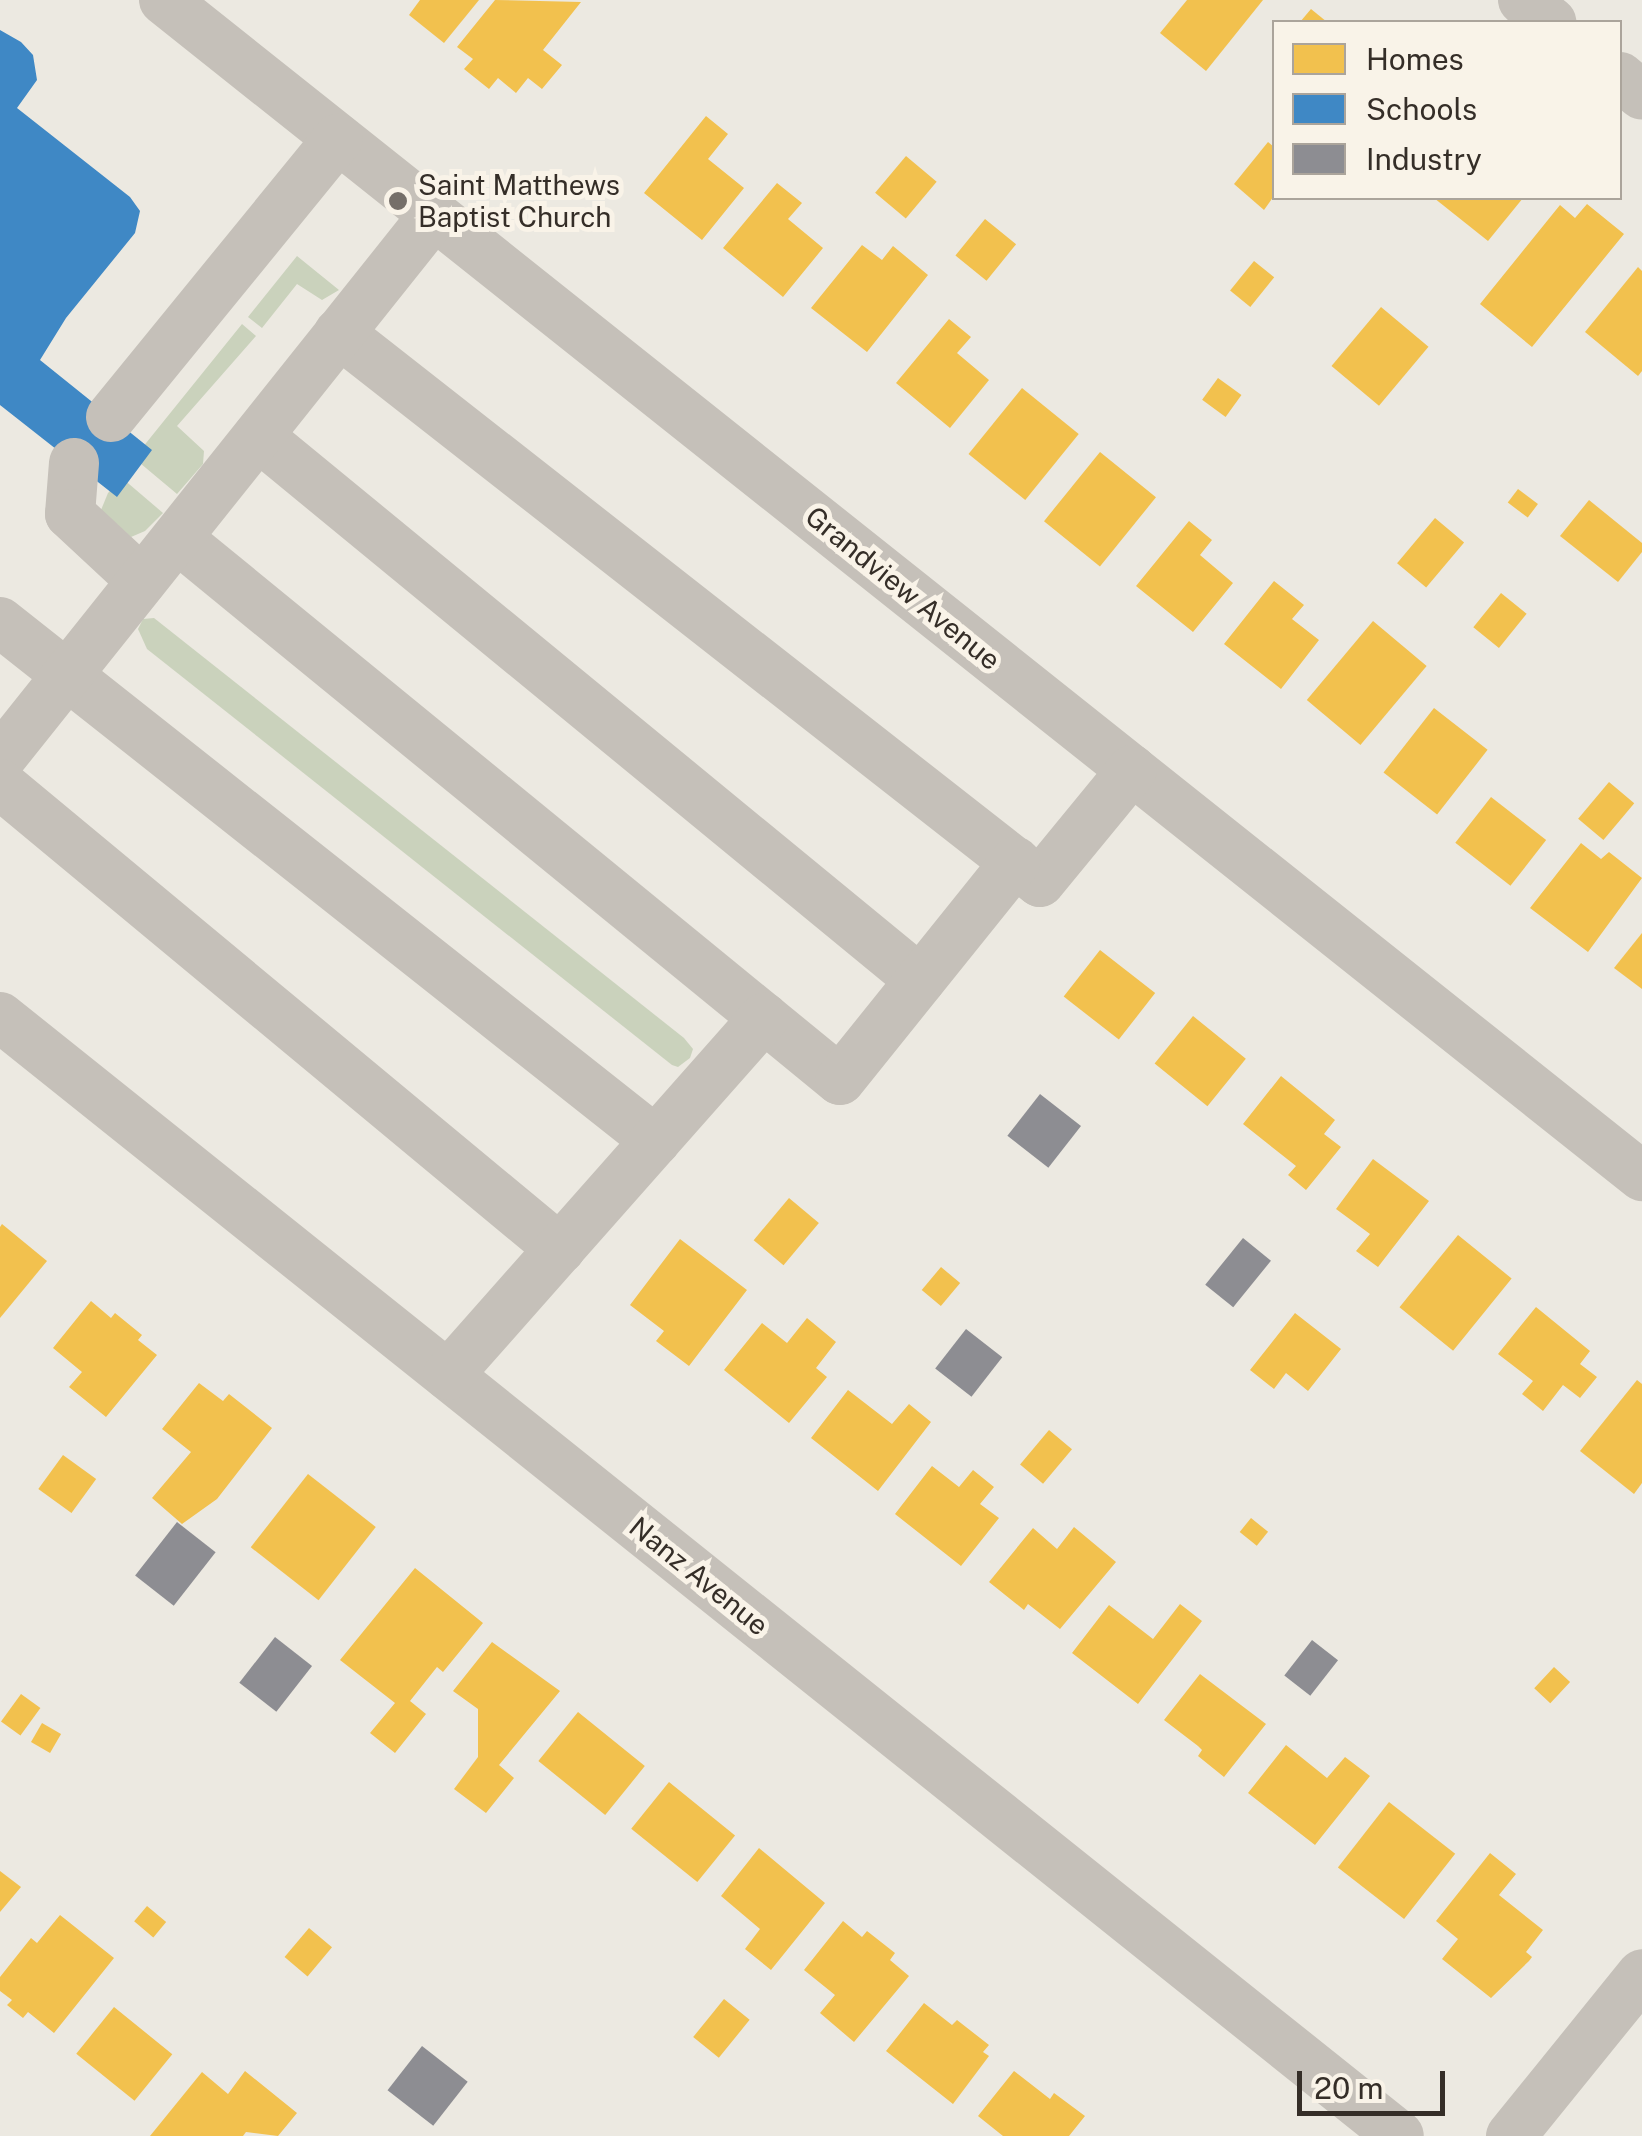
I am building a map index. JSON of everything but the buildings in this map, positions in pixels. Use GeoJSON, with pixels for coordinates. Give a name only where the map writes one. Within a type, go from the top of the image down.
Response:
{"type":"FeatureCollection","features":[{"type":"Feature","properties":{"kind":"street","name":"Grandview Avenue"},"geometry":{"type":"LineString","coordinates":[[164,0],[1642,1176]]}},
{"type":"Feature","properties":{"kind":"street"},"geometry":{"type":"LineString","coordinates":[[1522,0],[1548,20]]}},
{"type":"Feature","properties":{"kind":"street"},"geometry":{"type":"LineString","coordinates":[[1622,79],[1642,95]]}},
{"type":"Feature","properties":{"kind":"street"},"geometry":{"type":"LineString","coordinates":[[111,418],[338,139]]}},
{"type":"Feature","properties":{"kind":"street"},"geometry":{"type":"LineString","coordinates":[[0,759],[434,214]]}},
{"type":"Feature","properties":{"kind":"street"},"geometry":{"type":"LineString","coordinates":[[340,333],[1040,882],[1132,770]]}},
{"type":"Feature","properties":{"kind":"street"},"geometry":{"type":"LineString","coordinates":[[258,436],[920,980]]}},
{"type":"Feature","properties":{"kind":"street"},"geometry":{"type":"LineString","coordinates":[[74,463],[70,514],[142,581]]}},
{"type":"Feature","properties":{"kind":"street"},"geometry":{"type":"LineString","coordinates":[[176,538],[840,1080],[1015,862]]}},
{"type":"Feature","properties":{"kind":"street"},"geometry":{"type":"LineString","coordinates":[[0,622],[656,1141]]}},
{"type":"Feature","properties":{"kind":"street"},"geometry":{"type":"LineString","coordinates":[[0,784],[560,1249]]}},
{"type":"Feature","properties":{"kind":"street","name":"Nanz Avenue"},"geometry":{"type":"LineString","coordinates":[[0,1017],[1399,2136]]}},
{"type":"Feature","properties":{"kind":"street"},"geometry":{"type":"LineString","coordinates":[[448,1375],[764,1018]]}},
{"type":"Feature","properties":{"kind":"street"},"geometry":{"type":"LineString","coordinates":[[1511,2136],[1642,1974]]}},
{"type":"Feature","properties":{"kind":"green space"},"geometry":{"type":"Polygon","coordinates":[[[297,256],[339,290],[322,300],[297,284],[262,328],[248,317],[297,256]]]}},
{"type":"Feature","properties":{"kind":"green space"},"geometry":{"type":"Polygon","coordinates":[[[242,324],[256,336],[177,426],[204,451],[203,464],[177,494],[134,458],[242,324]]]}},
{"type":"Feature","properties":{"kind":"green space"},"geometry":{"type":"Polygon","coordinates":[[[122,478],[163,513],[145,531],[131,537],[101,510],[108,493],[122,478]]]}},
{"type":"Feature","properties":{"kind":"green space"},"geometry":{"type":"Polygon","coordinates":[[[154,618],[684,1038],[693,1049],[690,1058],[678,1067],[672,1065],[147,649],[138,629],[143,619],[154,618]]]}},
{"type":"Feature","properties":{"kind":"place","name":"Saint Matthews Baptist Church"},"geometry":{"type":"Point","coordinates":[398,201]}}]}
